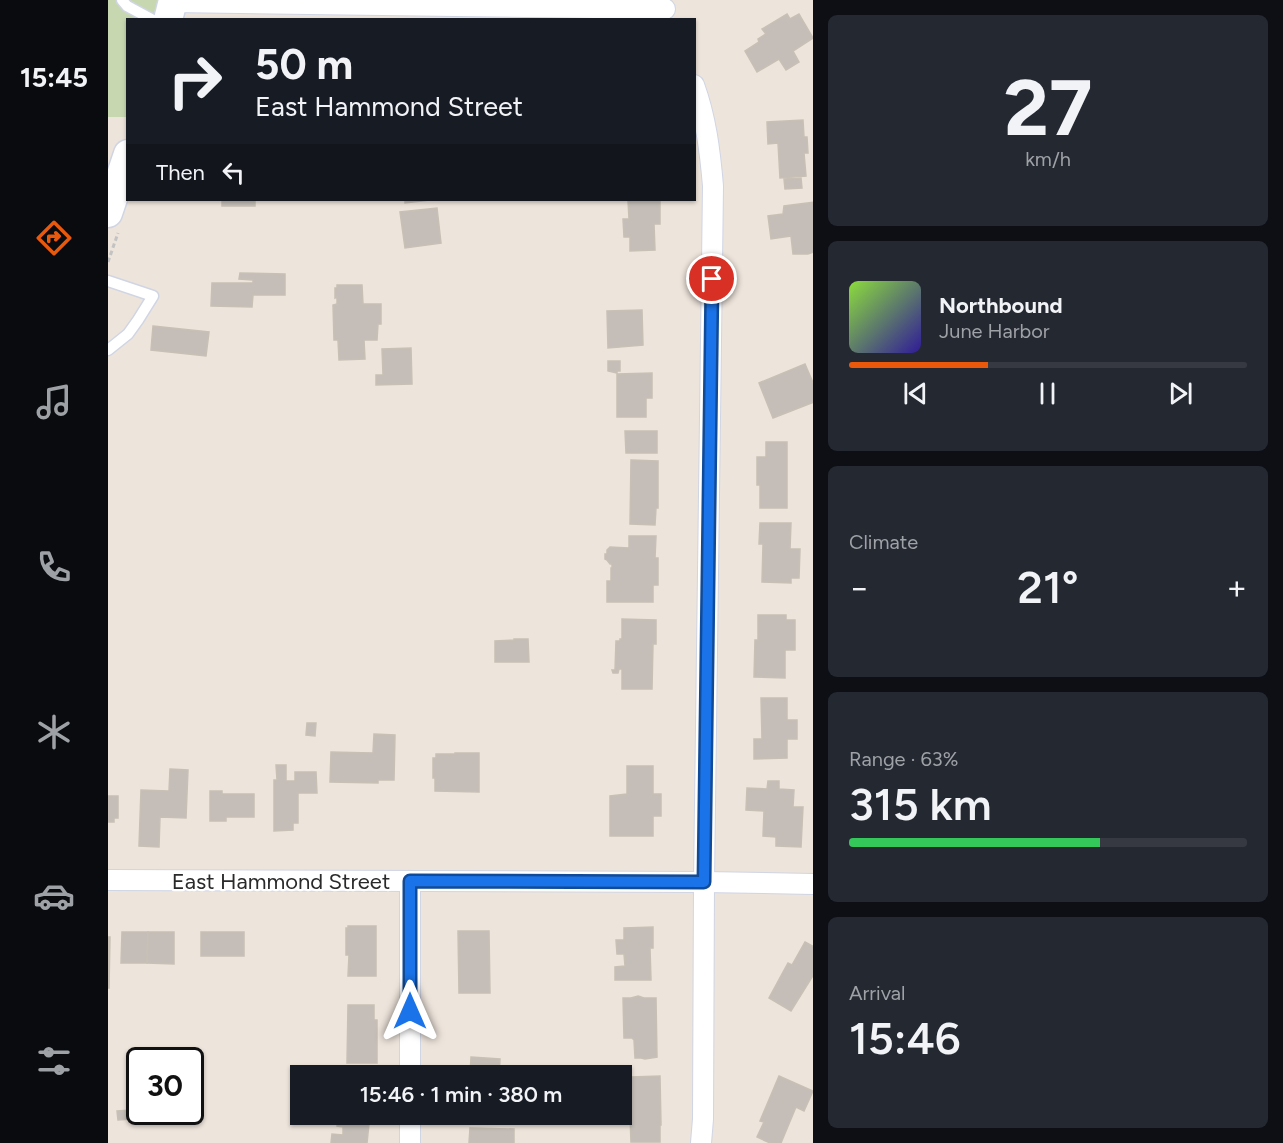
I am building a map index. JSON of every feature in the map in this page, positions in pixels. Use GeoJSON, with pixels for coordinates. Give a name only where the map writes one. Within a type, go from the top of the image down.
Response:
{"type":"FeatureCollection","features":[{"type":"Feature","properties":{"kind":"main road"},"geometry":{"type":"LineString","coordinates":[[108,213],[126,160]]}},
{"type":"Feature","properties":{"kind":"street"},"geometry":{"type":"LineString","coordinates":[[167,10],[671,9]]}},
{"type":"Feature","properties":{"kind":"street"},"geometry":{"type":"LineString","coordinates":[[696,91],[705,120],[713,186],[701,1143]]}},
{"type":"Feature","properties":{"kind":"street","name":"East Hammond Street"},"geometry":{"type":"LineString","coordinates":[[108,880],[813,884]]}},
{"type":"Feature","properties":{"kind":"street"},"geometry":{"type":"LineString","coordinates":[[410,881],[410,1065]]}},
{"type":"Feature","properties":{"kind":"street"},"geometry":{"type":"LineString","coordinates":[[410,1125],[410,1143]]}},
{"type":"Feature","properties":{"kind":"lane"},"geometry":{"type":"LineString","coordinates":[[122,0],[126,6],[167,10]]}},
{"type":"Feature","properties":{"kind":"lane"},"geometry":{"type":"LineString","coordinates":[[108,281],[153,296],[128,334],[108,350]]}},
{"type":"Feature","properties":{"kind":"green space"},"geometry":{"type":"Polygon","coordinates":[[[108,0],[173,0],[168,18],[126,18],[126,117],[108,117],[108,0]]]}},
{"type":"Feature","properties":{"kind":"building"},"geometry":{"type":"Polygon","coordinates":[[[787,14],[790,19],[799,14],[813,38],[793,51],[799,62],[786,70],[779,59],[757,72],[745,51],[759,42],[758,39],[766,34],[762,29],[787,14]]]}},
{"type":"Feature","properties":{"kind":"building"},"geometry":{"type":"Polygon","coordinates":[[[803,120],[808,153],[804,153],[806,176],[780,178],[778,143],[768,144],[767,122],[803,120]]]}},
{"type":"Feature","properties":{"kind":"building"},"geometry":{"type":"Polygon","coordinates":[[[801,178],[802,188],[785,189],[784,179],[801,178]]]}},
{"type":"Feature","properties":{"kind":"building"},"geometry":{"type":"Polygon","coordinates":[[[222,201],[255,201],[255,206],[222,206],[222,201]]]}},
{"type":"Feature","properties":{"kind":"building"},"geometry":{"type":"Polygon","coordinates":[[[628,201],[660,201],[660,224],[654,224],[655,250],[630,251],[630,237],[624,237],[623,219],[629,219],[628,201]]]}},
{"type":"Feature","properties":{"kind":"building"},"geometry":{"type":"Polygon","coordinates":[[[813,202],[813,252],[793,254],[791,236],[771,239],[768,216],[783,214],[784,206],[813,202]]]}},
{"type":"Feature","properties":{"kind":"building"},"geometry":{"type":"Polygon","coordinates":[[[437,208],[441,243],[405,248],[400,212],[437,208]]]}},
{"type":"Feature","properties":{"kind":"building"},"geometry":{"type":"Polygon","coordinates":[[[240,273],[285,274],[285,295],[253,295],[252,307],[211,306],[212,283],[253,283],[253,280],[239,279],[240,273]]]}},
{"type":"Feature","properties":{"kind":"building"},"geometry":{"type":"Polygon","coordinates":[[[337,285],[362,285],[363,304],[381,304],[381,324],[378,324],[377,340],[364,340],[365,359],[339,360],[338,340],[334,340],[333,305],[337,304],[335,288],[337,285]]]}},
{"type":"Feature","properties":{"kind":"building"},"geometry":{"type":"Polygon","coordinates":[[[642,310],[643,345],[608,348],[607,311],[642,310]]]}},
{"type":"Feature","properties":{"kind":"building"},"geometry":{"type":"Polygon","coordinates":[[[153,326],[209,332],[206,356],[151,350],[153,326]]]}},
{"type":"Feature","properties":{"kind":"building"},"geometry":{"type":"Polygon","coordinates":[[[411,348],[412,384],[376,385],[376,375],[383,375],[382,349],[411,348]]]}},
{"type":"Feature","properties":{"kind":"building"},"geometry":{"type":"Polygon","coordinates":[[[608,361],[620,361],[620,371],[617,373],[608,371],[608,361]]]}},
{"type":"Feature","properties":{"kind":"building"},"geometry":{"type":"Polygon","coordinates":[[[805,364],[813,383],[813,402],[773,418],[759,383],[805,364]]]}},
{"type":"Feature","properties":{"kind":"building"},"geometry":{"type":"Polygon","coordinates":[[[652,373],[652,398],[646,398],[646,417],[617,417],[617,374],[652,373]]]}},
{"type":"Feature","properties":{"kind":"building"},"geometry":{"type":"Polygon","coordinates":[[[625,431],[657,431],[657,453],[626,453],[625,431]]]}},
{"type":"Feature","properties":{"kind":"building"},"geometry":{"type":"Polygon","coordinates":[[[766,442],[787,442],[787,508],[760,508],[757,457],[766,457],[766,442]]]}},
{"type":"Feature","properties":{"kind":"building"},"geometry":{"type":"Polygon","coordinates":[[[631,460],[658,461],[658,508],[656,508],[655,525],[630,524],[631,460]]]}},
{"type":"Feature","properties":{"kind":"building"},"geometry":{"type":"Polygon","coordinates":[[[760,523],[791,523],[790,549],[800,549],[799,578],[791,578],[791,583],[762,582],[763,544],[759,544],[760,523]]]}},
{"type":"Feature","properties":{"kind":"building"},"geometry":{"type":"Polygon","coordinates":[[[629,536],[656,536],[655,558],[658,558],[658,585],[653,585],[653,602],[607,602],[607,581],[611,581],[612,564],[605,559],[605,554],[610,547],[629,548],[629,536]]]}},
{"type":"Feature","properties":{"kind":"building"},"geometry":{"type":"Polygon","coordinates":[[[758,615],[786,615],[786,620],[795,620],[795,650],[785,650],[785,678],[754,677],[758,615]]]}},
{"type":"Feature","properties":{"kind":"building"},"geometry":{"type":"Polygon","coordinates":[[[622,619],[656,620],[652,689],[622,689],[622,669],[619,669],[618,673],[613,673],[616,641],[622,639],[622,619]]]}},
{"type":"Feature","properties":{"kind":"building"},"geometry":{"type":"Polygon","coordinates":[[[528,639],[529,662],[495,662],[495,641],[528,639]]]}},
{"type":"Feature","properties":{"kind":"building"},"geometry":{"type":"Polygon","coordinates":[[[761,698],[787,698],[787,720],[797,720],[797,739],[787,739],[787,758],[754,759],[754,739],[762,739],[761,698]]]}},
{"type":"Feature","properties":{"kind":"building"},"geometry":{"type":"Polygon","coordinates":[[[307,723],[316,723],[315,736],[306,735],[307,723]]]}},
{"type":"Feature","properties":{"kind":"building"},"geometry":{"type":"Polygon","coordinates":[[[374,734],[395,735],[394,780],[378,780],[378,783],[330,782],[331,752],[373,753],[374,734]]]}},
{"type":"Feature","properties":{"kind":"building"},"geometry":{"type":"Polygon","coordinates":[[[479,753],[479,792],[435,791],[433,758],[436,758],[436,754],[479,753]]]}},
{"type":"Feature","properties":{"kind":"building"},"geometry":{"type":"Polygon","coordinates":[[[276,765],[286,765],[286,781],[295,781],[295,772],[316,772],[317,793],[298,793],[298,823],[293,823],[293,830],[274,831],[276,765]]]}},
{"type":"Feature","properties":{"kind":"building"},"geometry":{"type":"Polygon","coordinates":[[[627,766],[653,766],[653,794],[661,794],[661,816],[653,816],[653,836],[610,836],[610,796],[627,794],[627,766]]]}},
{"type":"Feature","properties":{"kind":"building"},"geometry":{"type":"Polygon","coordinates":[[[170,769],[188,770],[186,818],[160,817],[159,847],[139,846],[141,790],[169,791],[170,769]]]}},
{"type":"Feature","properties":{"kind":"building"},"geometry":{"type":"Polygon","coordinates":[[[768,781],[779,781],[779,789],[794,790],[793,807],[803,807],[801,847],[776,846],[776,837],[763,836],[764,811],[746,810],[747,788],[767,789],[768,781]]]}},
{"type":"Feature","properties":{"kind":"building"},"geometry":{"type":"Polygon","coordinates":[[[210,791],[222,791],[222,794],[254,794],[254,817],[226,817],[226,821],[210,821],[210,791]]]}},
{"type":"Feature","properties":{"kind":"building"},"geometry":{"type":"Polygon","coordinates":[[[108,796],[118,796],[118,818],[114,818],[114,822],[108,822],[108,796]]]}},
{"type":"Feature","properties":{"kind":"building"},"geometry":{"type":"Polygon","coordinates":[[[348,926],[376,926],[376,976],[348,976],[349,955],[346,955],[346,928],[348,926]]]}},
{"type":"Feature","properties":{"kind":"building"},"geometry":{"type":"Polygon","coordinates":[[[653,927],[653,948],[650,948],[651,980],[615,980],[615,967],[625,966],[624,954],[617,954],[616,940],[624,940],[624,928],[653,927]]]}},
{"type":"Feature","properties":{"kind":"building"},"geometry":{"type":"Polygon","coordinates":[[[458,931],[489,931],[490,993],[459,993],[458,931]]]}},
{"type":"Feature","properties":{"kind":"building"},"geometry":{"type":"Polygon","coordinates":[[[122,932],[148,932],[147,963],[121,963],[122,932]]]}},
{"type":"Feature","properties":{"kind":"building"},"geometry":{"type":"Polygon","coordinates":[[[148,932],[174,932],[174,964],[147,963],[148,932]]]}},
{"type":"Feature","properties":{"kind":"building"},"geometry":{"type":"Polygon","coordinates":[[[201,932],[244,932],[244,956],[201,956],[201,932]]]}},
{"type":"Feature","properties":{"kind":"building"},"geometry":{"type":"Polygon","coordinates":[[[108,937],[110,937],[109,988],[108,988],[108,937]]]}},
{"type":"Feature","properties":{"kind":"building"},"geometry":{"type":"Polygon","coordinates":[[[805,942],[813,946],[813,976],[791,1011],[769,998],[788,963],[792,965],[805,942]]]}},
{"type":"Feature","properties":{"kind":"building"},"geometry":{"type":"Polygon","coordinates":[[[638,996],[656,998],[657,1057],[635,1058],[634,1040],[624,1038],[623,998],[638,996]]]}},
{"type":"Feature","properties":{"kind":"building"},"geometry":{"type":"Polygon","coordinates":[[[348,1005],[374,1005],[374,1020],[377,1020],[377,1063],[347,1063],[348,1005]]]}},
{"type":"Feature","properties":{"kind":"building"},"geometry":{"type":"Polygon","coordinates":[[[471,1057],[500,1059],[500,1065],[471,1065],[471,1057]]]}},
{"type":"Feature","properties":{"kind":"building"},"geometry":{"type":"Polygon","coordinates":[[[660,1076],[660,1142],[631,1142],[632,1077],[660,1076]]]}},
{"type":"Feature","properties":{"kind":"building"},"geometry":{"type":"Polygon","coordinates":[[[779,1076],[813,1091],[804,1111],[796,1107],[781,1143],[770,1143],[757,1137],[764,1122],[760,1121],[779,1076]]]}},
{"type":"Feature","properties":{"kind":"building"},"geometry":{"type":"Polygon","coordinates":[[[126,1110],[126,1119],[118,1120],[117,1111],[126,1110]]]}},
{"type":"Feature","properties":{"kind":"building"},"geometry":{"type":"Polygon","coordinates":[[[369,1125],[367,1143],[331,1143],[332,1134],[343,1135],[343,1127],[337,1126],[369,1125]]]}},
{"type":"Feature","properties":{"kind":"building"},"geometry":{"type":"Polygon","coordinates":[[[470,1128],[514,1129],[514,1143],[469,1143],[470,1128]]]}},
{"type":"Feature","properties":{"kind":"route"},"geometry":{"type":"LineString","coordinates":[[410,1011],[410,881],[704,882],[712,279]]}}]}
